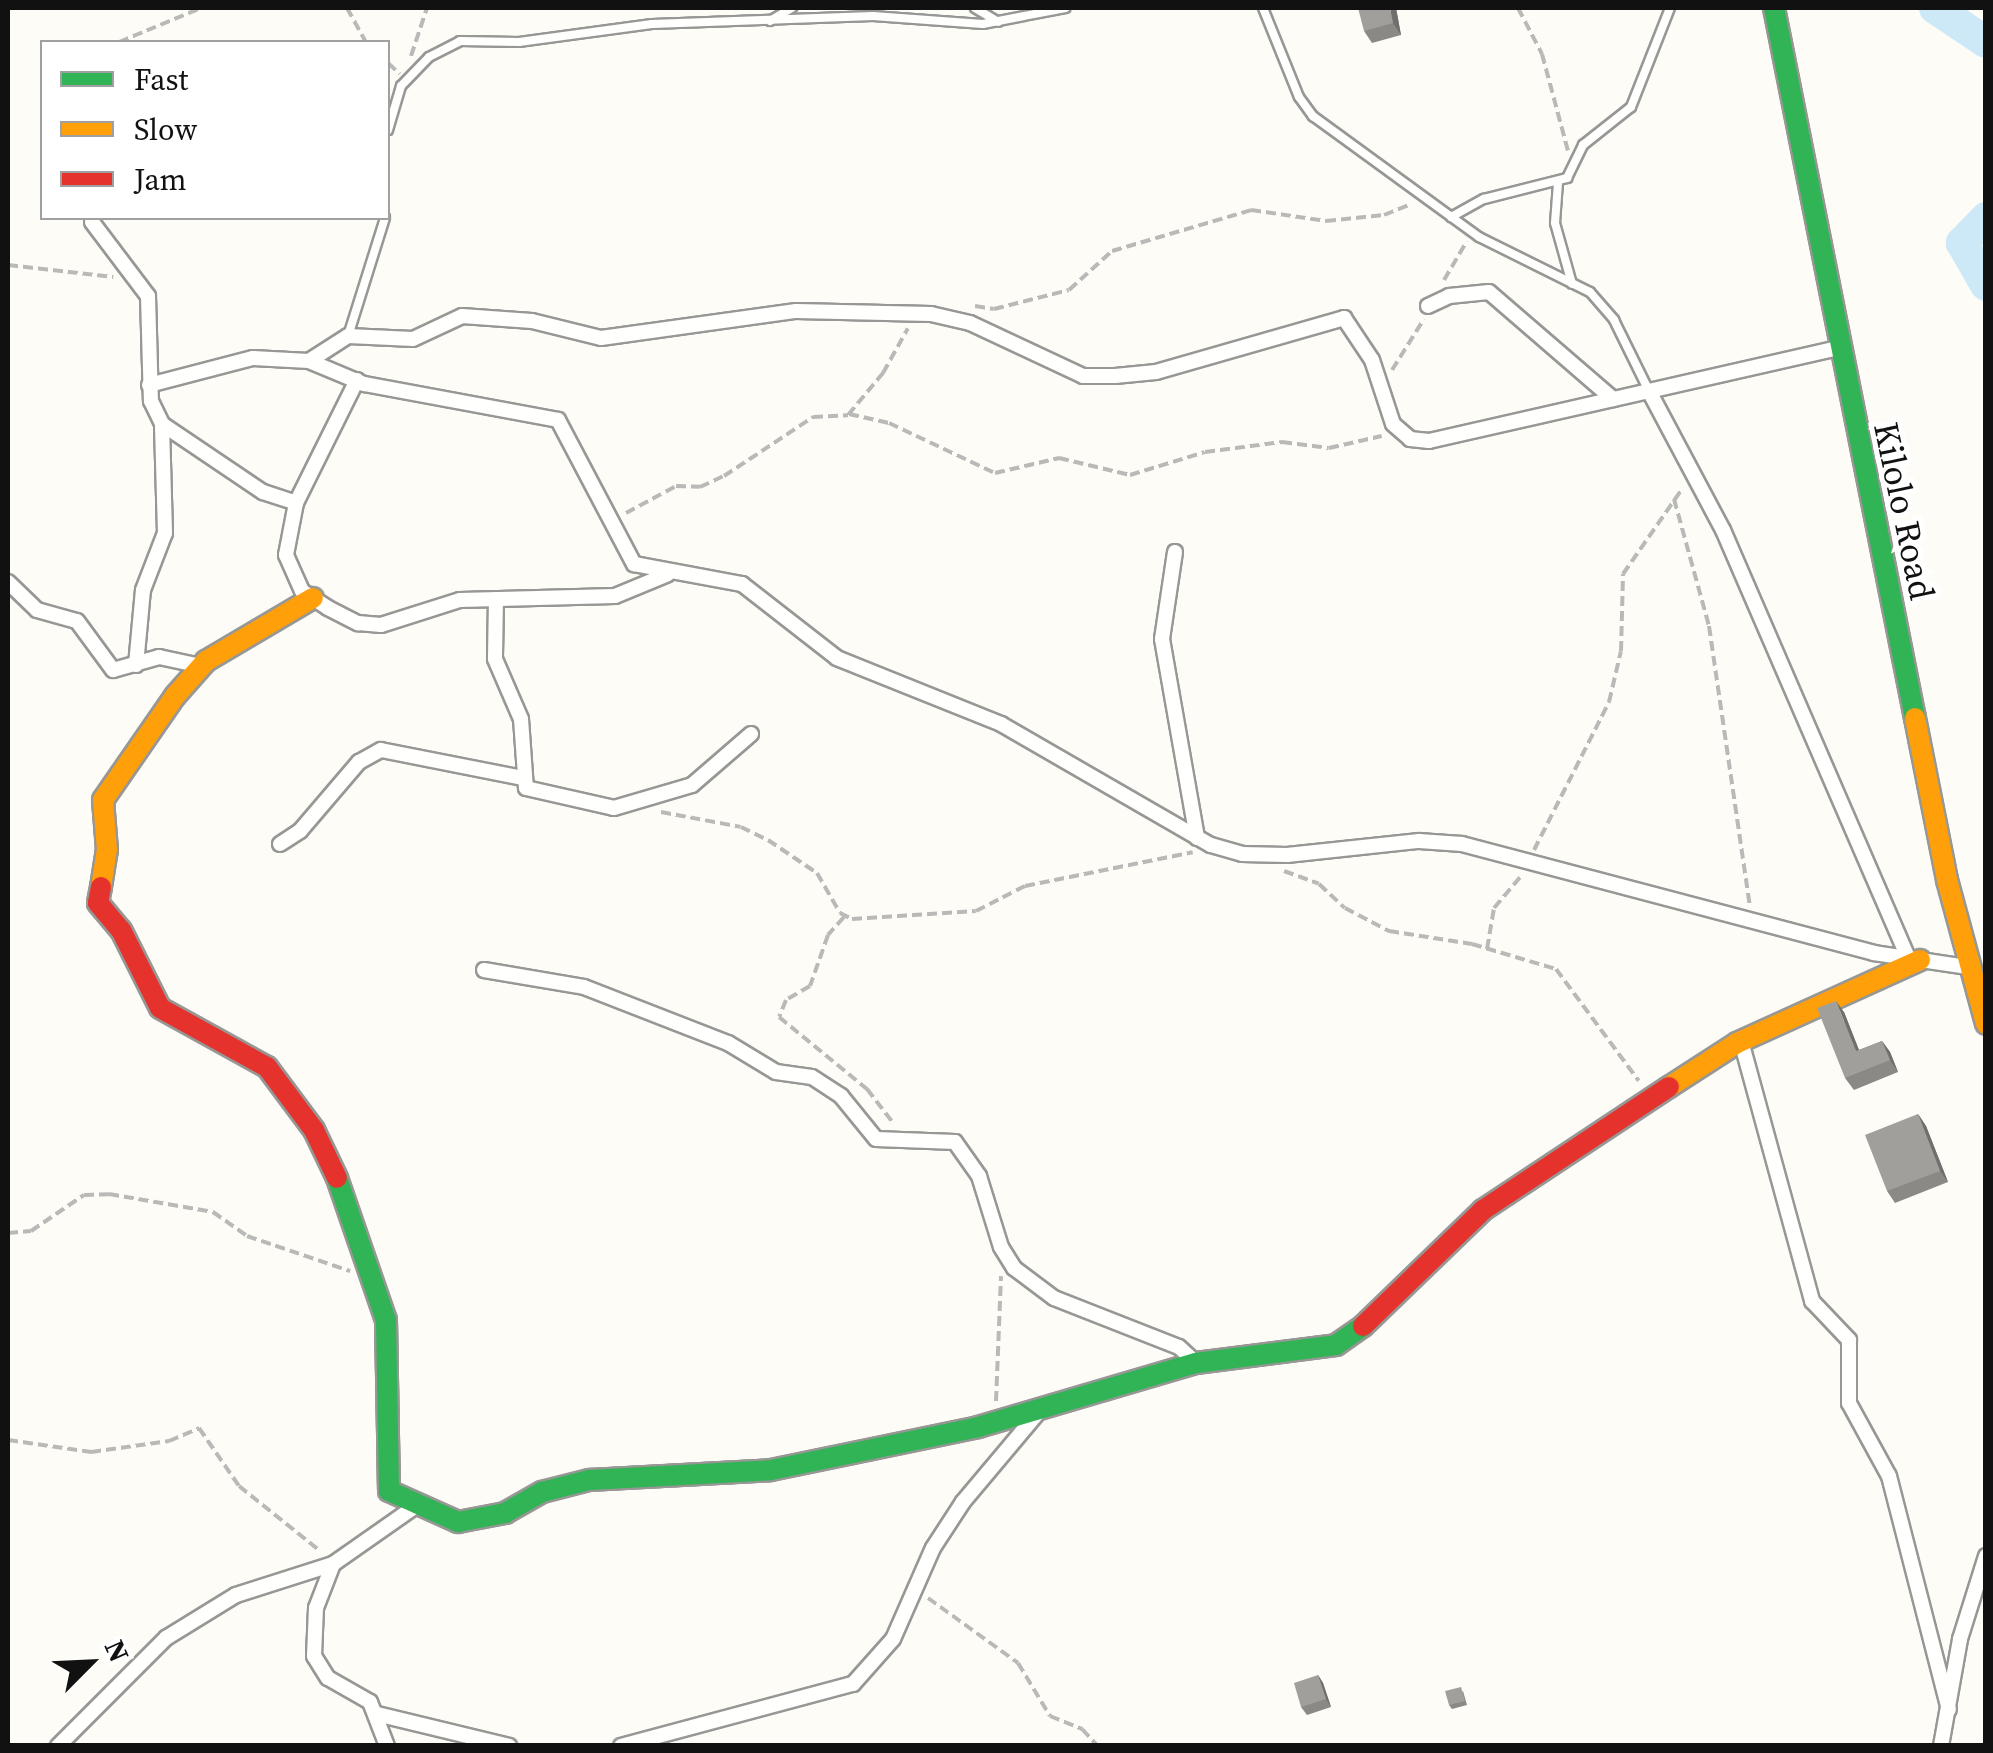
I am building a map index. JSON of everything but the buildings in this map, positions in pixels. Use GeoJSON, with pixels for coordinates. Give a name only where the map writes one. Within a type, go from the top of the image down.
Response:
{"type":"FeatureCollection","features":[{"type":"Feature","properties":{"kind":"street","name":"Kilolo Road"},"geometry":{"type":"LineString","coordinates":[[1774,8],[1804,138],[1838,348],[1968,967],[1986,1024]]}},
{"type":"Feature","properties":{"kind":"street"},"geometry":{"type":"LineString","coordinates":[[92,222],[138,274],[148,296],[152,332],[149,385],[162,424],[165,533],[143,590],[136,665]]}},
{"type":"Feature","properties":{"kind":"street"},"geometry":{"type":"LineString","coordinates":[[1428,306],[1449,296],[1489,292],[1613,398]]}},
{"type":"Feature","properties":{"kind":"street"},"geometry":{"type":"LineString","coordinates":[[309,361],[348,336],[414,339],[462,316],[532,321],[601,338],[796,311],[911,314],[970,323],[1082,376],[1099,376],[1156,372],[1344,318],[1358,330],[1402,434],[1429,441],[1838,348]]}},
{"type":"Feature","properties":{"kind":"street"},"geometry":{"type":"LineString","coordinates":[[149,385],[254,358],[309,361],[357,380],[558,420],[634,564],[742,584],[836,658],[1001,724],[1204,842],[1242,854],[1287,855],[1419,841],[1529,860],[1914,959],[1968,967]]}},
{"type":"Feature","properties":{"kind":"street"},"geometry":{"type":"LineString","coordinates":[[357,380],[296,503],[288,569],[313,598],[358,623],[381,625],[448,602],[615,596],[672,572]]}},
{"type":"Feature","properties":{"kind":"street"},"geometry":{"type":"LineString","coordinates":[[1648,392],[1694,473],[1914,959]]}},
{"type":"Feature","properties":{"kind":"street"},"geometry":{"type":"LineString","coordinates":[[162,424],[263,492],[296,503]]}},
{"type":"Feature","properties":{"kind":"street"},"geometry":{"type":"LineString","coordinates":[[1175,552],[1162,639],[1204,842]]}},
{"type":"Feature","properties":{"kind":"street"},"geometry":{"type":"LineString","coordinates":[[8,582],[37,610],[77,621],[113,670],[159,657],[201,666]]}},
{"type":"Feature","properties":{"kind":"street"},"geometry":{"type":"LineString","coordinates":[[313,598],[201,666],[103,800],[107,850],[98,903],[122,930],[160,1008],[267,1067],[286,1091],[341,1186],[368,1279],[386,1320],[389,1492],[413,1508],[458,1522],[505,1513],[565,1484],[772,1470],[996,1421],[1196,1363],[1336,1345],[1383,1311],[1483,1210],[1651,1097],[1742,1041],[1914,959]]}},
{"type":"Feature","properties":{"kind":"street"},"geometry":{"type":"LineString","coordinates":[[496,599],[495,660],[521,719],[522,778],[526,788],[570,802],[628,804],[692,785],[751,734]]}},
{"type":"Feature","properties":{"kind":"street"},"geometry":{"type":"LineString","coordinates":[[280,844],[300,831],[359,762],[381,750],[522,778]]}},
{"type":"Feature","properties":{"kind":"street"},"geometry":{"type":"LineString","coordinates":[[484,970],[584,987],[682,1024],[776,1072],[825,1082],[876,1139],[956,1142],[966,1152],[1005,1257],[1054,1298],[1179,1347],[1196,1363]]}},
{"type":"Feature","properties":{"kind":"street"},"geometry":{"type":"LineString","coordinates":[[1742,1041],[1812,1301],[1849,1340],[1849,1403],[1889,1476],[1950,1709]]}},
{"type":"Feature","properties":{"kind":"street"},"geometry":{"type":"LineString","coordinates":[[621,1746],[853,1684],[884,1652],[963,1502],[1045,1404]]}},
{"type":"Feature","properties":{"kind":"street"},"geometry":{"type":"LineString","coordinates":[[58,1746],[166,1638],[236,1595],[333,1564],[413,1508]]}},
{"type":"Feature","properties":{"kind":"street"},"geometry":{"type":"LineString","coordinates":[[1942,1746],[1960,1639],[1986,1556]]}},
{"type":"Feature","properties":{"kind":"street"},"geometry":{"type":"LineString","coordinates":[[333,1564],[316,1608],[314,1656],[328,1678],[370,1702],[387,1746]]}},
{"type":"Feature","properties":{"kind":"street"},"geometry":{"type":"LineString","coordinates":[[376,1714],[509,1746]]}},
{"type":"Feature","properties":{"kind":"lane"},"geometry":{"type":"LineString","coordinates":[[766,24],[792,8]]}},
{"type":"Feature","properties":{"kind":"lane"},"geometry":{"type":"LineString","coordinates":[[975,8],[998,22]]}},
{"type":"Feature","properties":{"kind":"lane"},"geometry":{"type":"LineString","coordinates":[[390,123],[401,86],[429,57],[460,41],[519,42],[652,24],[766,24],[873,16],[998,22],[1065,8]]}},
{"type":"Feature","properties":{"kind":"lane"},"geometry":{"type":"LineString","coordinates":[[1263,8],[1299,97],[1314,116],[1451,217],[1602,303],[1648,392]]}},
{"type":"Feature","properties":{"kind":"lane"},"geometry":{"type":"LineString","coordinates":[[1572,284],[1555,223],[1558,183],[1588,140],[1632,107],[1670,8]]}},
{"type":"Feature","properties":{"kind":"lane"},"geometry":{"type":"LineString","coordinates":[[1451,217],[1495,196],[1558,183]]}},
{"type":"Feature","properties":{"kind":"lane"},"geometry":{"type":"LineString","coordinates":[[348,336],[384,220]]}},
{"type":"Feature","properties":{"kind":"path"},"geometry":{"type":"LineString","coordinates":[[124,40],[201,8]]}},
{"type":"Feature","properties":{"kind":"path"},"geometry":{"type":"LineString","coordinates":[[348,8],[365,40]]}},
{"type":"Feature","properties":{"kind":"path"},"geometry":{"type":"LineString","coordinates":[[412,75],[412,38],[427,8]]}},
{"type":"Feature","properties":{"kind":"path"},"geometry":{"type":"LineString","coordinates":[[1518,8],[1542,54],[1574,164]]}},
{"type":"Feature","properties":{"kind":"path"},"geometry":{"type":"LineString","coordinates":[[965,305],[994,310],[1069,290],[1112,252],[1252,210],[1363,219],[1426,197]]}},
{"type":"Feature","properties":{"kind":"path"},"geometry":{"type":"LineString","coordinates":[[8,265],[138,274]]}},
{"type":"Feature","properties":{"kind":"path"},"geometry":{"type":"LineString","coordinates":[[849,414],[902,344],[911,314]]}},
{"type":"Feature","properties":{"kind":"path"},"geometry":{"type":"LineString","coordinates":[[610,520],[676,486],[700,487],[724,476],[813,417],[849,414],[890,423],[995,473],[1058,458],[1130,475],[1205,452],[1282,442],[1329,448],[1402,434]]}},
{"type":"Feature","properties":{"kind":"path"},"geometry":{"type":"LineString","coordinates":[[1487,949],[1494,908],[1529,860],[1609,702],[1620,651],[1623,574],[1694,473]]}},
{"type":"Feature","properties":{"kind":"path"},"geometry":{"type":"LineString","coordinates":[[1674,500],[1709,626],[1751,916]]}},
{"type":"Feature","properties":{"kind":"path"},"geometry":{"type":"LineString","coordinates":[[628,804],[742,827],[768,840],[817,872],[844,916]]}},
{"type":"Feature","properties":{"kind":"path"},"geometry":{"type":"LineString","coordinates":[[925,1138],[896,1127],[866,1089],[780,1017],[786,1000],[810,986],[828,935],[844,916],[976,911],[1025,886],[1118,863],[1170,860],[1204,842]]}},
{"type":"Feature","properties":{"kind":"path"},"geometry":{"type":"LineString","coordinates":[[1276,868],[1319,884],[1345,908],[1390,931],[1487,949],[1566,978],[1585,1014],[1651,1097]]}},
{"type":"Feature","properties":{"kind":"path"},"geometry":{"type":"LineString","coordinates":[[8,1233],[31,1230],[84,1195],[109,1194],[213,1212],[247,1236],[368,1279]]}},
{"type":"Feature","properties":{"kind":"path"},"geometry":{"type":"LineString","coordinates":[[996,1421],[1005,1257]]}},
{"type":"Feature","properties":{"kind":"path"},"geometry":{"type":"LineString","coordinates":[[8,1440],[91,1452],[169,1441],[199,1428],[239,1486],[333,1564]]}},
{"type":"Feature","properties":{"kind":"path"},"geometry":{"type":"LineString","coordinates":[[916,1589],[1018,1663],[1050,1716],[1082,1729],[1098,1746]]}},
{"type":"Feature","properties":{"kind":"waterway"},"geometry":{"type":"LineString","coordinates":[[1935,8],[1986,42]]}},
{"type":"Feature","properties":{"kind":"waterway"},"geometry":{"type":"LineString","coordinates":[[1986,218],[1962,243],[1986,285]]}},
{"type":"Feature","properties":{"kind":"traffic: fast"},"geometry":{"type":"LineString","coordinates":[[1774,8],[1915,718]]}},
{"type":"Feature","properties":{"kind":"traffic: fast"},"geometry":{"type":"LineString","coordinates":[[337,1178],[386,1320],[389,1491],[458,1522],[505,1513],[542,1492],[589,1480],[771,1470],[978,1427],[1196,1363],[1336,1345],[1363,1326]]}},
{"type":"Feature","properties":{"kind":"traffic: slow"},"geometry":{"type":"LineString","coordinates":[[101,887],[107,850],[103,800],[175,696],[206,661],[313,598]]}},
{"type":"Feature","properties":{"kind":"traffic: slow"},"geometry":{"type":"LineString","coordinates":[[1915,718],[1947,880],[1986,1024]]}},
{"type":"Feature","properties":{"kind":"traffic: slow"},"geometry":{"type":"LineString","coordinates":[[1669,1087],[1737,1043],[1920,960]]}},
{"type":"Feature","properties":{"kind":"traffic: jam"},"geometry":{"type":"LineString","coordinates":[[101,887],[98,903],[121,930],[160,1008],[267,1067],[314,1130],[337,1178]]}},
{"type":"Feature","properties":{"kind":"traffic: jam"},"geometry":{"type":"LineString","coordinates":[[1363,1326],[1483,1210],[1669,1087]]}}]}
